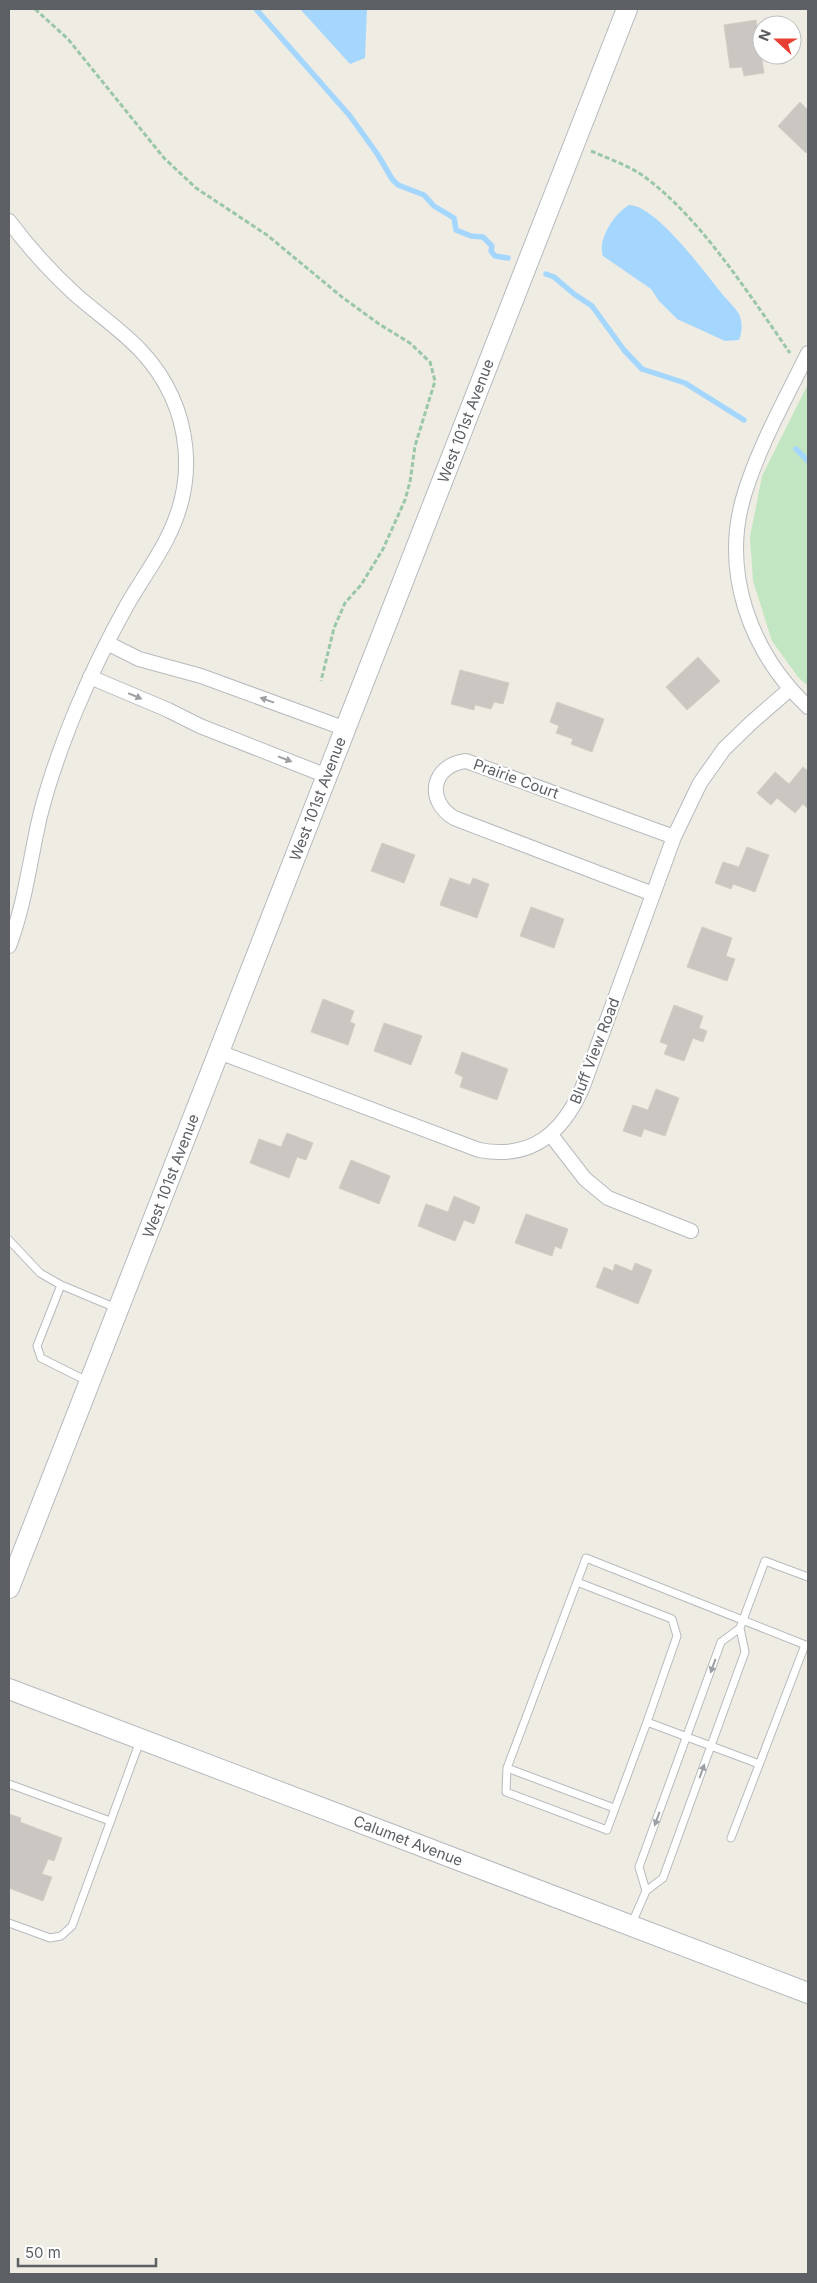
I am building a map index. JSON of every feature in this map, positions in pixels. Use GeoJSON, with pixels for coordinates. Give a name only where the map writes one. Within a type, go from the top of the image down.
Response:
{"type":"FeatureCollection","features":[{"type":"Feature","properties":{"kind":"street","name":"West 101st Avenue"},"geometry":{"type":"LineString","coordinates":[[9,1588],[627,9]]}},
{"type":"Feature","properties":{"kind":"street"},"geometry":{"type":"LineString","coordinates":[[9,221],[31,249],[62,282],[131,339],[152,362],[172,398],[182,425],[186,454],[185,484],[169,537],[128,605],[90,677],[54,769],[41,814],[24,894],[9,946]]}},
{"type":"Feature","properties":{"kind":"street"},"geometry":{"type":"LineString","coordinates":[[808,353],[757,458],[744,494],[738,518],[737,537],[739,582],[746,614],[760,646],[776,673],[808,706]]}},
{"type":"Feature","properties":{"kind":"street"},"geometry":{"type":"LineString","coordinates":[[107,643],[139,659],[201,676],[346,729]]}},
{"type":"Feature","properties":{"kind":"street"},"geometry":{"type":"LineString","coordinates":[[90,677],[168,710],[200,726],[327,776]]}},
{"type":"Feature","properties":{"kind":"street","name":"Bluff View Road"},"geometry":{"type":"LineString","coordinates":[[219,1052],[479,1150],[507,1153],[536,1145],[551,1136],[577,1102],[674,837],[700,783],[713,764],[752,722],[790,688]]}},
{"type":"Feature","properties":{"kind":"street","name":"Prairie Court"},"geometry":{"type":"LineString","coordinates":[[654,894],[454,818],[439,805],[436,788],[437,780],[449,766],[457,762],[466,761],[674,837]]}},
{"type":"Feature","properties":{"kind":"street"},"geometry":{"type":"LineString","coordinates":[[551,1136],[585,1179],[608,1198],[691,1231]]}},
{"type":"Feature","properties":{"kind":"street","name":"Calumet Avenue"},"geometry":{"type":"LineString","coordinates":[[9,1689],[808,1993]]}},
{"type":"Feature","properties":{"kind":"lane"},"geometry":{"type":"LineString","coordinates":[[9,1240],[40,1273],[61,1285],[118,1309]]}},
{"type":"Feature","properties":{"kind":"lane"},"geometry":{"type":"LineString","coordinates":[[61,1285],[37,1346],[41,1358],[90,1382]]}},
{"type":"Feature","properties":{"kind":"lane"},"geometry":{"type":"LineString","coordinates":[[577,1582],[672,1619],[677,1636],[607,1830],[506,1792],[507,1768],[586,1558],[807,1645],[731,1838]]}},
{"type":"Feature","properties":{"kind":"lane"},"geometry":{"type":"LineString","coordinates":[[646,1892],[639,1867],[722,1642],[740,1628],[765,1561],[808,1577]]}},
{"type":"Feature","properties":{"kind":"lane"},"geometry":{"type":"LineString","coordinates":[[632,1926],[646,1892],[663,1878],[712,1745],[745,1652],[740,1628]]}},
{"type":"Feature","properties":{"kind":"lane"},"geometry":{"type":"LineString","coordinates":[[647,1722],[759,1764]]}},
{"type":"Feature","properties":{"kind":"lane"},"geometry":{"type":"LineString","coordinates":[[9,1923],[50,1938],[61,1936],[72,1926],[141,1739]]}},
{"type":"Feature","properties":{"kind":"lane"},"geometry":{"type":"LineString","coordinates":[[507,1768],[614,1808]]}},
{"type":"Feature","properties":{"kind":"lane"},"geometry":{"type":"LineString","coordinates":[[9,1784],[110,1822]]}},
{"type":"Feature","properties":{"kind":"path"},"geometry":{"type":"LineString","coordinates":[[35,9],[68,39],[164,158],[196,188],[267,235],[342,297],[379,324],[410,343],[430,362],[435,382],[416,446],[405,500],[383,549],[361,585],[345,603],[334,628],[321,681]]}},
{"type":"Feature","properties":{"kind":"path"},"geometry":{"type":"LineString","coordinates":[[574,144],[631,168],[668,197],[729,267],[801,368]]}},
{"type":"Feature","properties":{"kind":"green space"},"geometry":{"type":"Polygon","coordinates":[[[808,384],[808,686],[798,677],[772,641],[753,581],[750,537],[762,476],[808,384]]]}},
{"type":"Feature","properties":{"kind":"water"},"geometry":{"type":"Polygon","coordinates":[[[300,9],[367,9],[365,58],[350,64],[300,9]]]}},
{"type":"Feature","properties":{"kind":"water"},"geometry":{"type":"Polygon","coordinates":[[[629,205],[640,208],[652,215],[665,227],[735,308],[741,321],[739,340],[725,341],[677,319],[659,301],[651,289],[603,256],[603,242],[608,227],[618,214],[629,205]]]}},
{"type":"Feature","properties":{"kind":"building"},"geometry":{"type":"Polygon","coordinates":[[[752,21],[752,65],[763,65],[764,73],[744,76],[742,67],[730,68],[724,25],[752,21]]]}},
{"type":"Feature","properties":{"kind":"building"},"geometry":{"type":"Polygon","coordinates":[[[800,102],[808,110],[808,151],[806,153],[778,126],[800,102]]]}},
{"type":"Feature","properties":{"kind":"building"},"geometry":{"type":"Polygon","coordinates":[[[698,657],[720,681],[687,710],[666,687],[698,657]]]}},
{"type":"Feature","properties":{"kind":"building"},"geometry":{"type":"Polygon","coordinates":[[[460,670],[509,683],[503,704],[494,702],[491,709],[475,705],[474,710],[451,704],[460,670]]]}},
{"type":"Feature","properties":{"kind":"building"},"geometry":{"type":"Polygon","coordinates":[[[557,702],[604,719],[592,752],[571,744],[573,739],[556,733],[559,726],[550,722],[557,702]]]}},
{"type":"Feature","properties":{"kind":"building"},"geometry":{"type":"Polygon","coordinates":[[[803,767],[808,771],[808,809],[803,804],[795,813],[777,798],[771,805],[757,793],[775,772],[789,784],[803,767]]]}},
{"type":"Feature","properties":{"kind":"building"},"geometry":{"type":"Polygon","coordinates":[[[382,843],[415,855],[404,883],[371,871],[382,843]]]}},
{"type":"Feature","properties":{"kind":"building"},"geometry":{"type":"Polygon","coordinates":[[[747,847],[769,855],[755,892],[733,884],[731,889],[715,883],[723,862],[739,867],[747,847]]]}},
{"type":"Feature","properties":{"kind":"building"},"geometry":{"type":"Polygon","coordinates":[[[450,878],[470,885],[473,878],[489,884],[477,918],[440,905],[450,878]]]}},
{"type":"Feature","properties":{"kind":"building"},"geometry":{"type":"Polygon","coordinates":[[[531,907],[564,919],[554,948],[520,936],[531,907]]]}},
{"type":"Feature","properties":{"kind":"building"},"geometry":{"type":"Polygon","coordinates":[[[702,927],[732,938],[726,956],[735,959],[727,981],[687,967],[702,927]]]}},
{"type":"Feature","properties":{"kind":"building"},"geometry":{"type":"Polygon","coordinates":[[[323,999],[354,1011],[350,1022],[355,1024],[348,1045],[311,1032],[323,999]]]}},
{"type":"Feature","properties":{"kind":"building"},"geometry":{"type":"Polygon","coordinates":[[[674,1005],[703,1016],[699,1028],[707,1031],[703,1042],[693,1038],[684,1061],[664,1054],[668,1045],[660,1042],[674,1005]]]}},
{"type":"Feature","properties":{"kind":"building"},"geometry":{"type":"Polygon","coordinates":[[[384,1023],[422,1036],[411,1065],[374,1051],[384,1023]]]}},
{"type":"Feature","properties":{"kind":"building"},"geometry":{"type":"Polygon","coordinates":[[[462,1052],[508,1069],[497,1100],[460,1087],[463,1077],[455,1073],[462,1052]]]}},
{"type":"Feature","properties":{"kind":"building"},"geometry":{"type":"Polygon","coordinates":[[[656,1089],[679,1098],[665,1136],[644,1129],[641,1137],[623,1131],[633,1105],[648,1110],[656,1089]]]}},
{"type":"Feature","properties":{"kind":"building"},"geometry":{"type":"Polygon","coordinates":[[[287,1133],[313,1143],[306,1160],[297,1157],[289,1178],[250,1163],[259,1139],[281,1147],[287,1133]]]}},
{"type":"Feature","properties":{"kind":"building"},"geometry":{"type":"Polygon","coordinates":[[[351,1160],[390,1176],[379,1204],[339,1188],[351,1160]]]}},
{"type":"Feature","properties":{"kind":"building"},"geometry":{"type":"Polygon","coordinates":[[[454,1196],[480,1207],[474,1224],[464,1220],[455,1241],[418,1226],[426,1204],[448,1212],[454,1196]]]}},
{"type":"Feature","properties":{"kind":"building"},"geometry":{"type":"Polygon","coordinates":[[[526,1214],[568,1229],[561,1249],[555,1246],[552,1256],[515,1243],[526,1214]]]}},
{"type":"Feature","properties":{"kind":"building"},"geometry":{"type":"Polygon","coordinates":[[[635,1263],[652,1270],[638,1304],[596,1287],[604,1267],[613,1271],[615,1264],[632,1271],[635,1263]]]}},
{"type":"Feature","properties":{"kind":"building"},"geometry":{"type":"Polygon","coordinates":[[[9,1814],[21,1818],[20,1822],[62,1838],[54,1861],[48,1859],[42,1874],[52,1877],[43,1901],[9,1888],[9,1814]]]}},
{"type":"Feature","properties":{"kind":"waterway"},"geometry":{"type":"LineString","coordinates":[[256,9],[350,116],[398,185],[424,195],[434,206],[454,218],[456,230],[471,236],[483,237],[492,246],[491,251],[495,256],[508,258]]}},
{"type":"Feature","properties":{"kind":"waterway"},"geometry":{"type":"LineString","coordinates":[[546,274],[554,277],[592,306],[624,350],[642,369],[685,383],[744,420]]}},
{"type":"Feature","properties":{"kind":"waterway"},"geometry":{"type":"LineString","coordinates":[[796,449],[808,461]]}}]}
